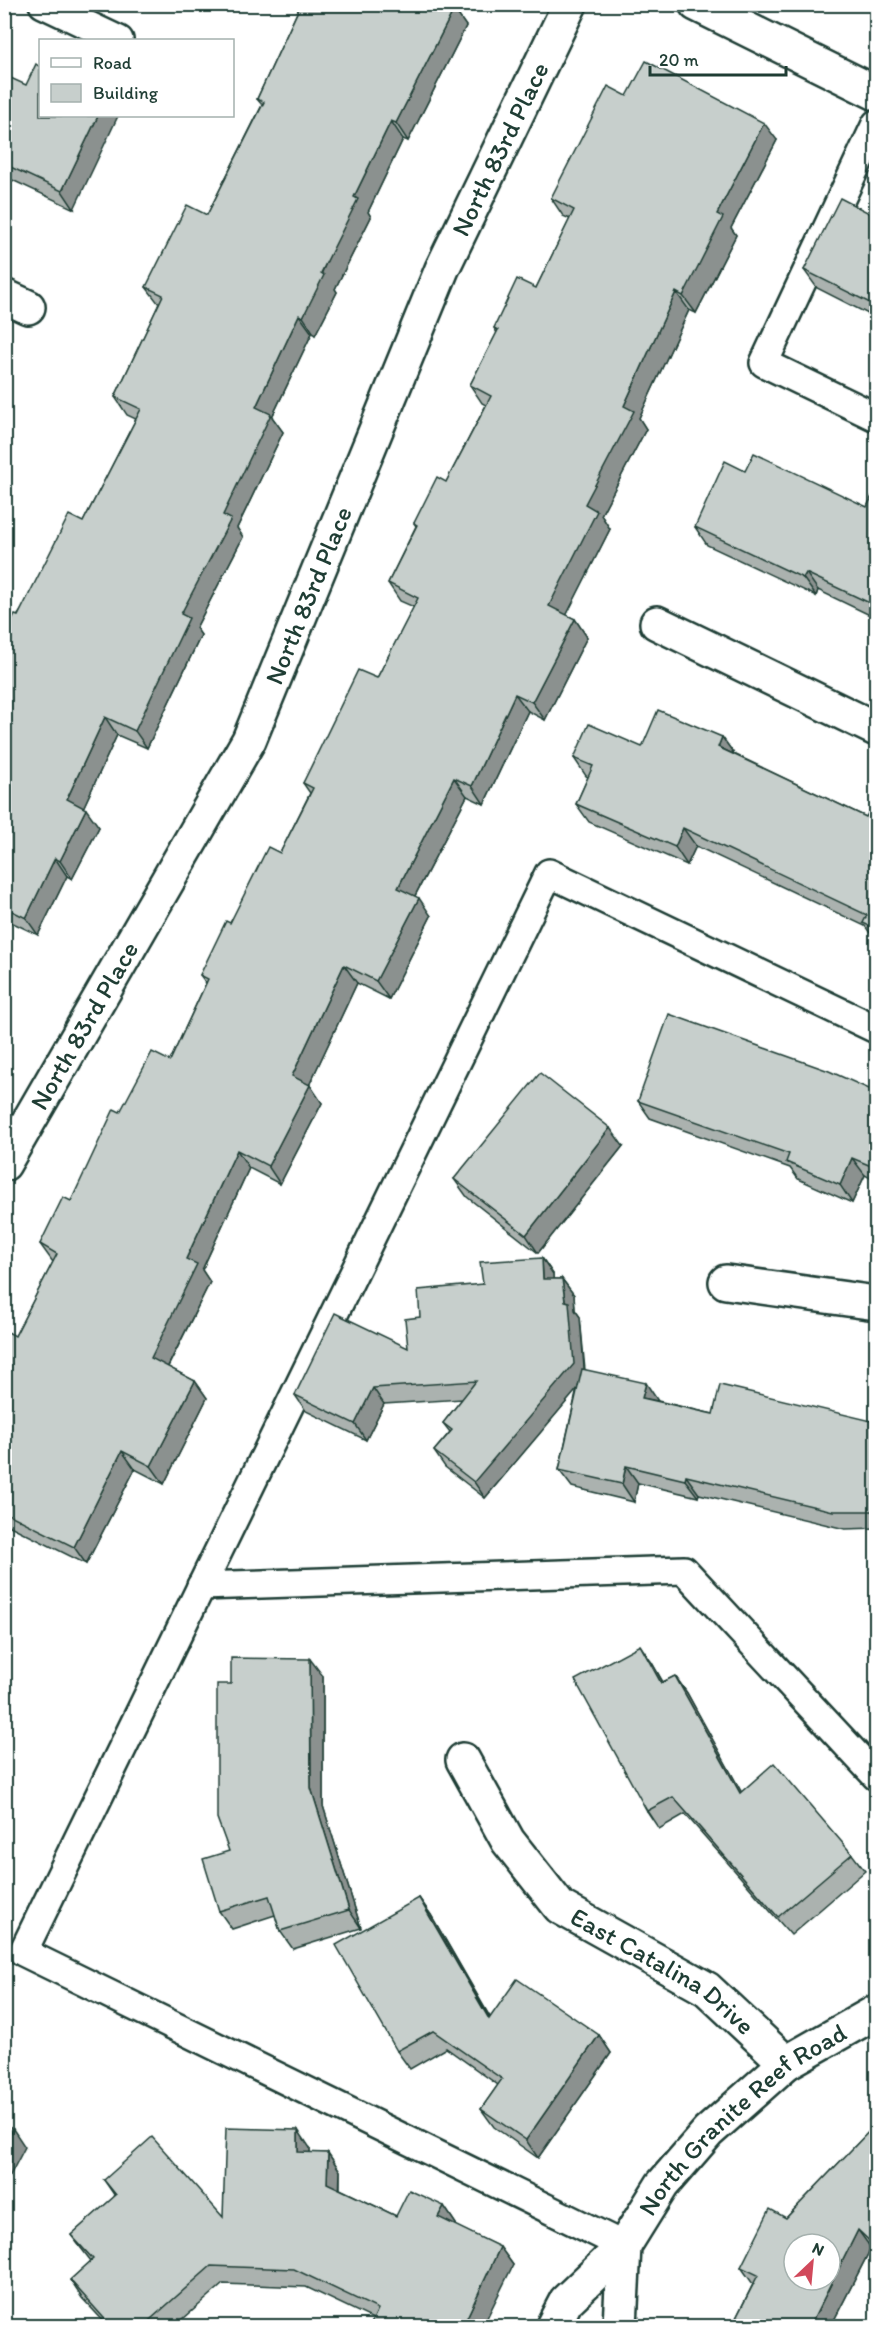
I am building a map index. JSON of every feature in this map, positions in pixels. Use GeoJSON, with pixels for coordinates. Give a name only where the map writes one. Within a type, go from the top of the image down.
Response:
{"type":"FeatureCollection","features":[{"type":"Feature","properties":{"kind":"street","name":"North 83rd Place"},"geometry":{"type":"LineString","coordinates":[[4,1164],[249,740],[442,269],[570,4]]}},
{"type":"Feature","properties":{"kind":"street"},"geometry":{"type":"LineString","coordinates":[[696,4],[876,93]]}},
{"type":"Feature","properties":{"kind":"street"},"geometry":{"type":"LineString","coordinates":[[657,623],[876,729]]}},
{"type":"Feature","properties":{"kind":"street"},"geometry":{"type":"LineString","coordinates":[[726,1282],[876,1303]]}},
{"type":"Feature","properties":{"kind":"street","name":"East Catalina Drive"},"geometry":{"type":"LineString","coordinates":[[463,1760],[508,1841],[560,1907],[707,1989],[786,2063]]}},
{"type":"Feature","properties":{"kind":"street","name":"North Granite Reef Road"},"geometry":{"type":"LineString","coordinates":[[553,2326],[566,2301],[624,2246],[662,2185],[708,2132],[786,2063],[876,2012]]}},
{"type":"Feature","properties":{"kind":"street","name":"North Granite Reef Road"},"geometry":{"type":"LineString","coordinates":[[620,2326],[624,2246]]}},
{"type":"Feature","properties":{"kind":"lane"},"geometry":{"type":"LineString","coordinates":[[43,4],[117,39]]}},
{"type":"Feature","properties":{"kind":"lane"},"geometry":{"type":"LineString","coordinates":[[876,124],[764,363],[876,417]]}},
{"type":"Feature","properties":{"kind":"lane"},"geometry":{"type":"LineString","coordinates":[[624,2246],[23,1952],[549,873],[876,1029]]}},
{"type":"Feature","properties":{"kind":"lane"},"geometry":{"type":"LineString","coordinates":[[201,1586],[684,1570],[876,1776]]}},
{"type":"Feature","properties":{"kind":"building"},"geometry":{"type":"Polygon","coordinates":[[[301,4],[446,4],[454,9],[396,123],[391,121],[354,197],[358,199],[321,273],[324,275],[303,317],[299,315],[256,407],[271,414],[223,515],[231,519],[181,614],[189,618],[135,731],[105,717],[67,799],[86,809],[60,861],[55,858],[26,918],[4,907],[4,635],[15,615],[18,616],[69,515],[83,522],[141,409],[115,397],[163,295],[146,287],[187,205],[207,215],[264,102],[257,99],[301,4]]]}},
{"type":"Feature","properties":{"kind":"building"},"geometry":{"type":"Polygon","coordinates":[[[646,61],[764,123],[717,214],[723,217],[683,296],[676,292],[624,406],[634,411],[585,504],[597,511],[549,606],[575,619],[532,702],[515,694],[472,786],[454,778],[398,888],[419,898],[376,981],[344,965],[292,1076],[310,1085],[268,1166],[237,1150],[186,1259],[197,1264],[151,1358],[195,1381],[151,1466],[122,1451],[74,1547],[4,1512],[4,1340],[8,1332],[15,1336],[57,1254],[40,1244],[63,1197],[71,1201],[114,1109],[120,1112],[152,1052],[170,1061],[208,979],[200,975],[226,921],[230,923],[268,847],[280,853],[313,788],[303,783],[358,670],[377,678],[418,598],[388,583],[417,525],[414,523],[437,477],[446,482],[491,396],[470,385],[498,330],[494,328],[517,279],[536,288],[574,210],[551,198],[608,86],[627,96],[646,61]]]}},
{"type":"Feature","properties":{"kind":"building"},"geometry":{"type":"Polygon","coordinates":[[[36,64],[39,66],[39,117],[98,117],[62,191],[4,164],[4,75],[26,85],[36,64]]]}},
{"type":"Feature","properties":{"kind":"building"},"geometry":{"type":"Polygon","coordinates":[[[840,198],[871,214],[876,203],[876,306],[804,270],[840,198]]]}},
{"type":"Feature","properties":{"kind":"building"},"geometry":{"type":"Polygon","coordinates":[[[754,453],[867,507],[876,488],[876,606],[806,573],[803,578],[695,527],[725,461],[745,471],[754,453]]]}},
{"type":"Feature","properties":{"kind":"building"},"geometry":{"type":"Polygon","coordinates":[[[658,710],[722,737],[718,747],[866,817],[868,813],[876,817],[876,929],[863,923],[867,915],[683,828],[675,847],[576,804],[593,766],[574,758],[589,724],[642,747],[658,710]]]}},
{"type":"Feature","properties":{"kind":"building"},"geometry":{"type":"Polygon","coordinates":[[[669,1014],[829,1071],[876,1092],[876,1168],[852,1158],[840,1185],[786,1162],[789,1154],[638,1101],[669,1014]]]}},
{"type":"Feature","properties":{"kind":"building"},"geometry":{"type":"Polygon","coordinates":[[[540,1073],[610,1128],[526,1235],[454,1179],[540,1073]]]}},
{"type":"Feature","properties":{"kind":"building"},"geometry":{"type":"Polygon","coordinates":[[[542,1258],[543,1279],[562,1279],[565,1301],[569,1302],[574,1364],[474,1482],[434,1451],[452,1430],[443,1423],[476,1381],[373,1388],[355,1424],[295,1395],[335,1313],[408,1348],[405,1319],[420,1317],[418,1290],[483,1284],[480,1262],[542,1258]]]}},
{"type":"Feature","properties":{"kind":"building"},"geometry":{"type":"Polygon","coordinates":[[[582,1369],[646,1383],[642,1398],[713,1414],[720,1385],[876,1422],[876,1511],[833,1511],[686,1476],[685,1480],[626,1466],[622,1484],[559,1470],[582,1369]]]}},
{"type":"Feature","properties":{"kind":"building"},"geometry":{"type":"Polygon","coordinates":[[[640,1645],[661,1683],[675,1676],[740,1793],[774,1763],[852,1854],[778,1917],[673,1797],[647,1811],[575,1680],[640,1645]]]}},
{"type":"Feature","properties":{"kind":"building"},"geometry":{"type":"Polygon","coordinates":[[[231,1658],[310,1659],[311,1788],[349,1910],[280,1931],[269,1896],[219,1911],[203,1859],[229,1851],[217,1818],[217,1684],[231,1684],[231,1658]]]}},
{"type":"Feature","properties":{"kind":"building"},"geometry":{"type":"Polygon","coordinates":[[[419,1898],[489,2019],[517,1979],[599,2035],[526,2140],[481,2109],[502,2079],[433,2031],[397,2051],[336,1945],[419,1898]]]}},
{"type":"Feature","properties":{"kind":"building"},"geometry":{"type":"Polygon","coordinates":[[[876,2124],[876,2247],[858,2230],[842,2262],[842,2232],[782,2232],[782,2292],[827,2292],[810,2326],[732,2326],[758,2275],[741,2267],[770,2209],[786,2218],[876,2124]]]}},
{"type":"Feature","properties":{"kind":"building"},"geometry":{"type":"Polygon","coordinates":[[[4,2125],[13,2129],[4,2145],[4,2125]]]}},
{"type":"Feature","properties":{"kind":"building"},"geometry":{"type":"Polygon","coordinates":[[[226,2128],[298,2130],[298,2152],[328,2153],[327,2183],[396,2216],[409,2190],[444,2206],[438,2217],[500,2247],[463,2326],[370,2326],[378,2309],[294,2269],[211,2266],[143,2326],[111,2326],[70,2280],[93,2259],[71,2235],[116,2195],[104,2180],[152,2137],[223,2217],[226,2128]]]}}]}
